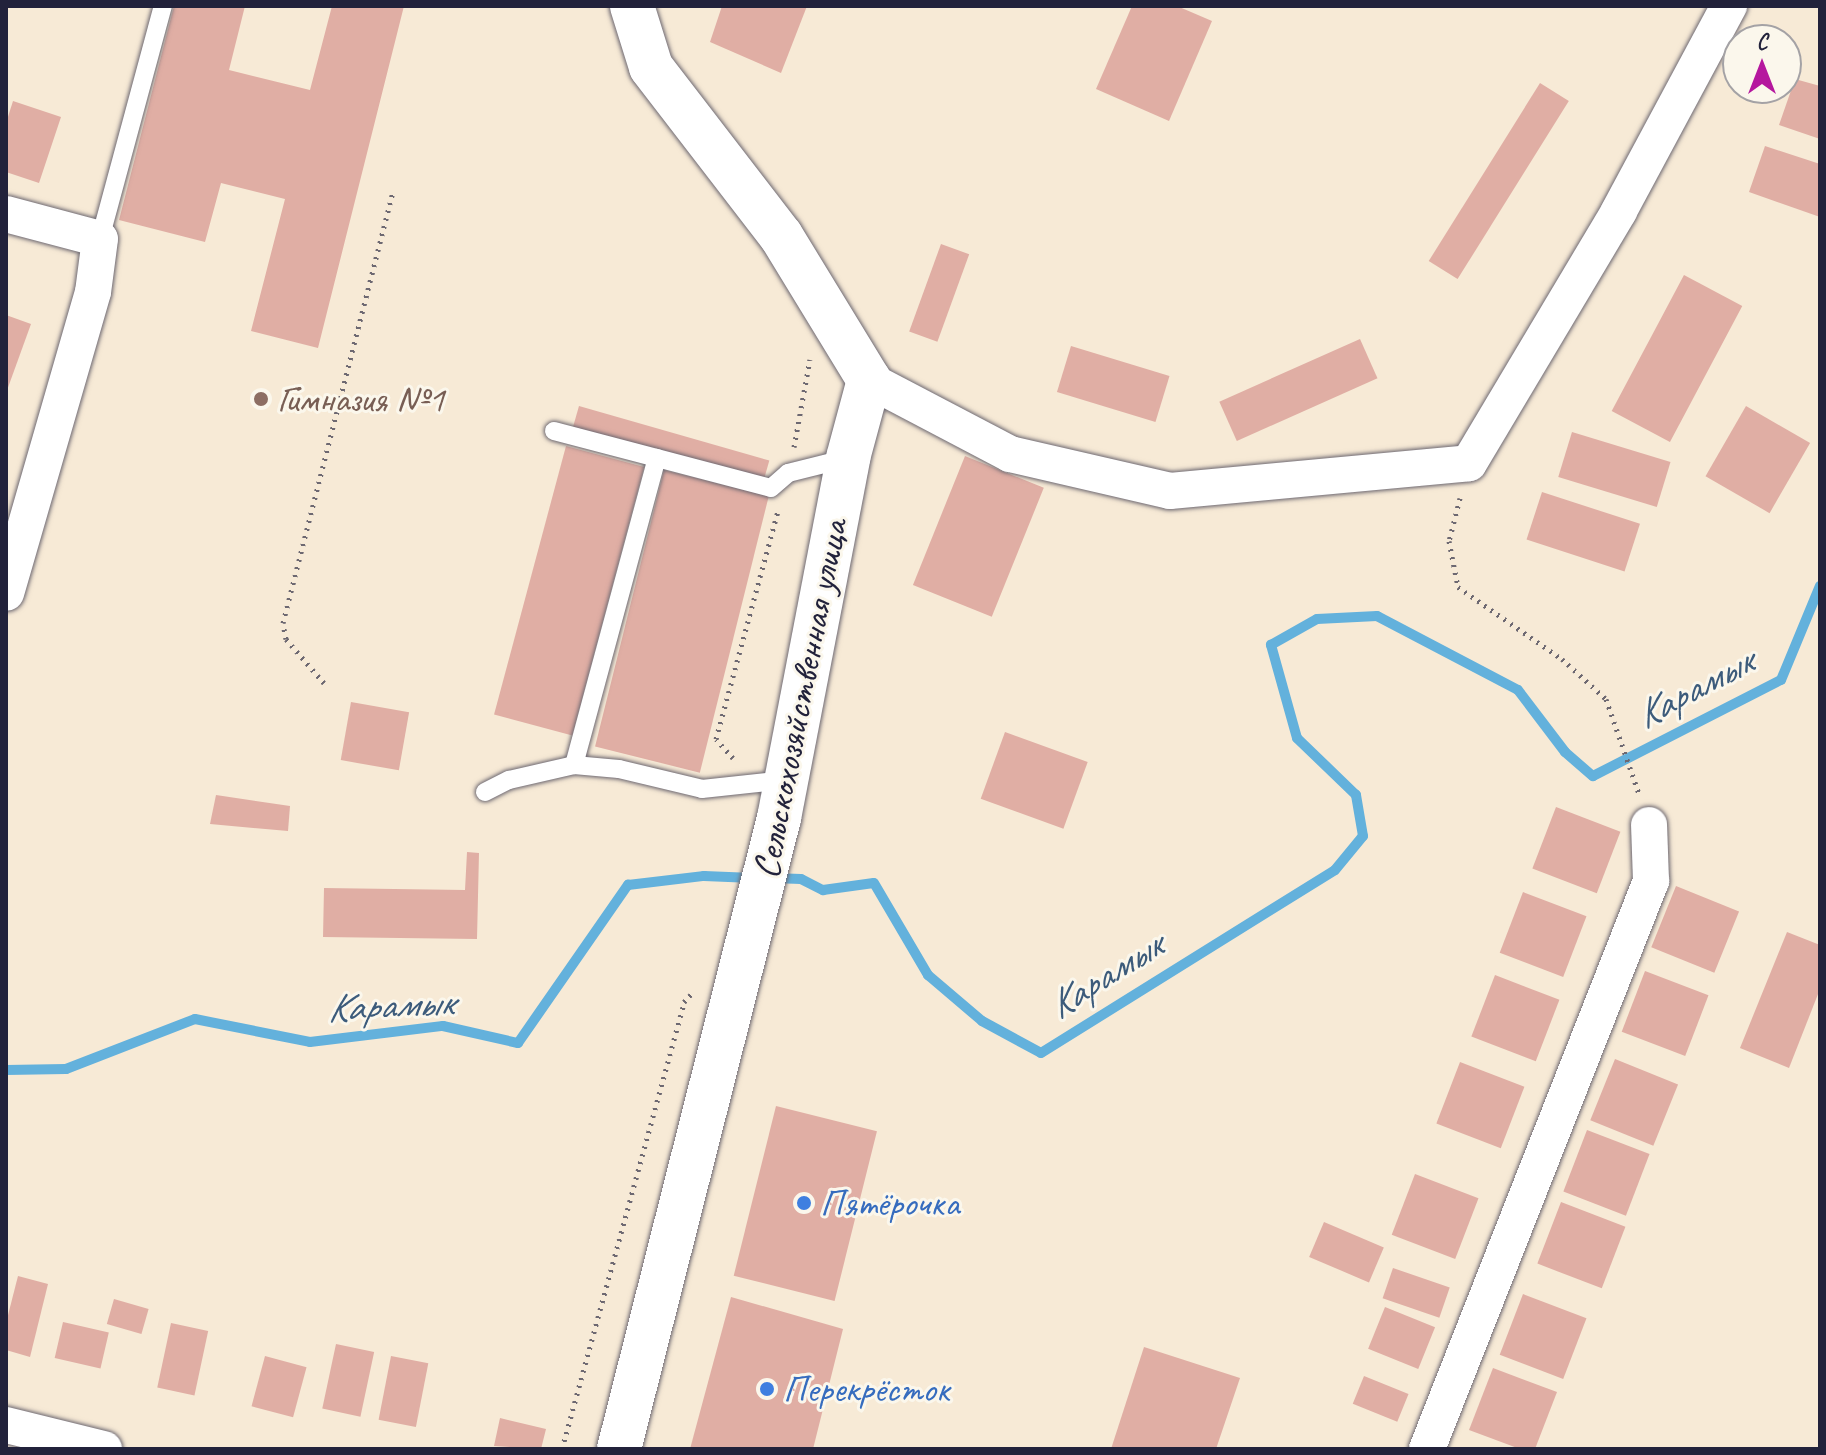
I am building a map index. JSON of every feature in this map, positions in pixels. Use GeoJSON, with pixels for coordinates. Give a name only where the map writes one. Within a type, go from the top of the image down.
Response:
{"type":"FeatureCollection","features":[{"type":"Feature","properties":{"kind":"main road"},"geometry":{"type":"LineString","coordinates":[[632,6],[651,67],[781,236],[869,380]]}},
{"type":"Feature","properties":{"kind":"main road","name":"Сельскохозяйственная улица"},"geometry":{"type":"LineString","coordinates":[[619,1449],[723,976],[775,795],[848,458],[869,380]]}},
{"type":"Feature","properties":{"kind":"street"},"geometry":{"type":"LineString","coordinates":[[869,380],[1010,454],[1170,491],[1469,463],[1619,211],[1729,6]]}},
{"type":"Feature","properties":{"kind":"street"},"geometry":{"type":"LineString","coordinates":[[6,214],[100,239],[93,292],[6,593]]}},
{"type":"Feature","properties":{"kind":"street"},"geometry":{"type":"LineString","coordinates":[[1427,1449],[1651,881],[1649,825]]}},
{"type":"Feature","properties":{"kind":"street"},"geometry":{"type":"LineString","coordinates":[[6,1425],[104,1449]]}},
{"type":"Feature","properties":{"kind":"lane"},"geometry":{"type":"LineString","coordinates":[[100,239],[163,6]]}},
{"type":"Feature","properties":{"kind":"lane"},"geometry":{"type":"LineString","coordinates":[[554,431],[771,488],[788,473],[848,458]]}},
{"type":"Feature","properties":{"kind":"lane"},"geometry":{"type":"LineString","coordinates":[[574,765],[657,458]]}},
{"type":"Feature","properties":{"kind":"lane"},"geometry":{"type":"LineString","coordinates":[[485,792],[509,780],[574,765],[619,769],[702,789],[775,795]]}},
{"type":"Feature","properties":{"kind":"path"},"geometry":{"type":"LineString","coordinates":[[324,683],[286,639],[283,623],[393,191]]}},
{"type":"Feature","properties":{"kind":"path"},"geometry":{"type":"LineString","coordinates":[[775,795],[716,739],[788,473],[811,364],[807,340],[840,333]]}},
{"type":"Feature","properties":{"kind":"path"},"geometry":{"type":"LineString","coordinates":[[1469,463],[1449,541],[1458,587],[1562,659],[1606,699],[1649,825]]}},
{"type":"Feature","properties":{"kind":"path"},"geometry":{"type":"LineString","coordinates":[[562,1449],[684,1002],[723,976]]}},
{"type":"Feature","properties":{"kind":"building"},"geometry":{"type":"Polygon","coordinates":[[[174,6],[245,6],[229,70],[310,90],[332,6],[404,6],[318,348],[251,331],[285,199],[221,183],[205,242],[119,220],[174,6]]]}},
{"type":"Feature","properties":{"kind":"building"},"geometry":{"type":"Polygon","coordinates":[[[722,6],[807,6],[781,73],[710,42],[722,6]]]}},
{"type":"Feature","properties":{"kind":"building"},"geometry":{"type":"Polygon","coordinates":[[[1132,6],[1177,6],[1212,21],[1169,121],[1096,89],[1132,6]]]}},
{"type":"Feature","properties":{"kind":"building"},"geometry":{"type":"Polygon","coordinates":[[[1802,81],[1820,86],[1820,139],[1779,125],[1786,104],[1802,104],[1802,81]]]}},
{"type":"Feature","properties":{"kind":"building"},"geometry":{"type":"Polygon","coordinates":[[[1540,83],[1569,101],[1458,279],[1429,261],[1540,83]]]}},
{"type":"Feature","properties":{"kind":"building"},"geometry":{"type":"Polygon","coordinates":[[[13,101],[61,117],[39,183],[6,172],[6,123],[13,101]]]}},
{"type":"Feature","properties":{"kind":"building"},"geometry":{"type":"Polygon","coordinates":[[[1765,146],[1820,164],[1820,217],[1749,192],[1765,146]]]}},
{"type":"Feature","properties":{"kind":"building"},"geometry":{"type":"Polygon","coordinates":[[[941,244],[969,254],[937,342],[909,331],[941,244]]]}},
{"type":"Feature","properties":{"kind":"building"},"geometry":{"type":"Polygon","coordinates":[[[1684,275],[1742,306],[1670,442],[1612,411],[1684,275]]]}},
{"type":"Feature","properties":{"kind":"building"},"geometry":{"type":"Polygon","coordinates":[[[6,315],[31,324],[6,393],[6,315]]]}},
{"type":"Feature","properties":{"kind":"building"},"geometry":{"type":"Polygon","coordinates":[[[1360,339],[1377,378],[1237,441],[1219,402],[1360,339]]]}},
{"type":"Feature","properties":{"kind":"building"},"geometry":{"type":"Polygon","coordinates":[[[1071,346],[1169,376],[1155,422],[1057,392],[1071,346]]]}},
{"type":"Feature","properties":{"kind":"building"},"geometry":{"type":"Polygon","coordinates":[[[579,406],[769,461],[763,482],[573,427],[579,406]]]}},
{"type":"Feature","properties":{"kind":"building"},"geometry":{"type":"Polygon","coordinates":[[[1746,406],[1810,443],[1770,513],[1706,476],[1746,406]]]}},
{"type":"Feature","properties":{"kind":"building"},"geometry":{"type":"Polygon","coordinates":[[[1572,432],[1670,462],[1657,507],[1558,477],[1572,432]]]}},
{"type":"Feature","properties":{"kind":"building"},"geometry":{"type":"Polygon","coordinates":[[[566,446],[644,467],[572,735],[494,715],[566,446]]]}},
{"type":"Feature","properties":{"kind":"building"},"geometry":{"type":"Polygon","coordinates":[[[965,456],[1044,488],[992,617],[913,585],[965,456]]]}},
{"type":"Feature","properties":{"kind":"building"},"geometry":{"type":"Polygon","coordinates":[[[664,470],[769,496],[700,773],[595,747],[664,470]]]}},
{"type":"Feature","properties":{"kind":"building"},"geometry":{"type":"Polygon","coordinates":[[[1542,492],[1640,524],[1625,571],[1527,540],[1542,492]]]}},
{"type":"Feature","properties":{"kind":"building"},"geometry":{"type":"Polygon","coordinates":[[[351,702],[409,712],[399,770],[341,760],[351,702]]]}},
{"type":"Feature","properties":{"kind":"building"},"geometry":{"type":"Polygon","coordinates":[[[1005,732],[1088,762],[1063,829],[981,799],[1005,732]]]}},
{"type":"Feature","properties":{"kind":"building"},"geometry":{"type":"Polygon","coordinates":[[[216,795],[290,806],[288,831],[210,824],[216,795]]]}},
{"type":"Feature","properties":{"kind":"building"},"geometry":{"type":"Polygon","coordinates":[[[1556,807],[1620,832],[1597,893],[1532,869],[1556,807]]]}},
{"type":"Feature","properties":{"kind":"building"},"geometry":{"type":"Polygon","coordinates":[[[467,852],[479,853],[477,939],[323,937],[324,888],[465,890],[467,852]]]}},
{"type":"Feature","properties":{"kind":"building"},"geometry":{"type":"Polygon","coordinates":[[[1676,886],[1739,911],[1714,973],[1651,947],[1676,886]]]}},
{"type":"Feature","properties":{"kind":"building"},"geometry":{"type":"Polygon","coordinates":[[[1523,892],[1586,916],[1563,977],[1500,953],[1523,892]]]}},
{"type":"Feature","properties":{"kind":"building"},"geometry":{"type":"Polygon","coordinates":[[[1787,932],[1820,945],[1820,989],[1789,1068],[1740,1048],[1787,932]]]}},
{"type":"Feature","properties":{"kind":"building"},"geometry":{"type":"Polygon","coordinates":[[[1645,971],[1708,995],[1685,1056],[1622,1032],[1645,971]]]}},
{"type":"Feature","properties":{"kind":"building"},"geometry":{"type":"Polygon","coordinates":[[[1495,975],[1559,1000],[1536,1061],[1471,1037],[1495,975]]]}},
{"type":"Feature","properties":{"kind":"building"},"geometry":{"type":"Polygon","coordinates":[[[1615,1059],[1678,1084],[1653,1146],[1590,1120],[1615,1059]]]}},
{"type":"Feature","properties":{"kind":"building"},"geometry":{"type":"Polygon","coordinates":[[[1460,1062],[1524,1087],[1501,1148],[1436,1124],[1460,1062]]]}},
{"type":"Feature","properties":{"kind":"building","name":"Пятёрочка"},"geometry":{"type":"Polygon","coordinates":[[[776,1106],[877,1131],[835,1301],[734,1276],[776,1106]]]}},
{"type":"Feature","properties":{"kind":"building"},"geometry":{"type":"Polygon","coordinates":[[[1587,1130],[1650,1154],[1626,1216],[1563,1192],[1587,1130]]]}},
{"type":"Feature","properties":{"kind":"building"},"geometry":{"type":"Polygon","coordinates":[[[1415,1174],[1478,1198],[1455,1259],[1392,1235],[1415,1174]]]}},
{"type":"Feature","properties":{"kind":"building"},"geometry":{"type":"Polygon","coordinates":[[[1561,1202],[1625,1227],[1602,1288],[1537,1264],[1561,1202]]]}},
{"type":"Feature","properties":{"kind":"building"},"geometry":{"type":"Polygon","coordinates":[[[1324,1222],[1384,1247],[1369,1282],[1309,1257],[1324,1222]]]}},
{"type":"Feature","properties":{"kind":"building"},"geometry":{"type":"Polygon","coordinates":[[[1393,1268],[1450,1288],[1439,1318],[1383,1298],[1393,1268]]]}},
{"type":"Feature","properties":{"kind":"building"},"geometry":{"type":"Polygon","coordinates":[[[18,1276],[48,1284],[30,1357],[6,1350],[6,1323],[18,1276]]]}},
{"type":"Feature","properties":{"kind":"building"},"geometry":{"type":"Polygon","coordinates":[[[1523,1294],[1586,1318],[1563,1379],[1500,1355],[1523,1294]]]}},
{"type":"Feature","properties":{"kind":"building","name":"Перекрёсток"},"geometry":{"type":"Polygon","coordinates":[[[731,1297],[843,1329],[813,1449],[690,1449],[731,1297]]]}},
{"type":"Feature","properties":{"kind":"building"},"geometry":{"type":"Polygon","coordinates":[[[114,1299],[149,1309],[141,1334],[107,1324],[114,1299]]]}},
{"type":"Feature","properties":{"kind":"building"},"geometry":{"type":"Polygon","coordinates":[[[1385,1307],[1435,1327],[1418,1369],[1368,1349],[1385,1307]]]}},
{"type":"Feature","properties":{"kind":"building"},"geometry":{"type":"Polygon","coordinates":[[[63,1322],[109,1333],[100,1369],[55,1358],[63,1322]]]}},
{"type":"Feature","properties":{"kind":"building"},"geometry":{"type":"Polygon","coordinates":[[[171,1323],[208,1331],[194,1395],[157,1388],[171,1323]]]}},
{"type":"Feature","properties":{"kind":"building"},"geometry":{"type":"Polygon","coordinates":[[[336,1344],[374,1352],[360,1417],[322,1409],[336,1344]]]}},
{"type":"Feature","properties":{"kind":"building"},"geometry":{"type":"Polygon","coordinates":[[[1144,1347],[1240,1378],[1216,1449],[1111,1449],[1144,1347]]]}},
{"type":"Feature","properties":{"kind":"building"},"geometry":{"type":"Polygon","coordinates":[[[265,1356],[307,1367],[293,1417],[252,1406],[265,1356]]]}},
{"type":"Feature","properties":{"kind":"building"},"geometry":{"type":"Polygon","coordinates":[[[391,1356],[428,1363],[416,1427],[379,1420],[391,1356]]]}},
{"type":"Feature","properties":{"kind":"building"},"geometry":{"type":"Polygon","coordinates":[[[1493,1368],[1557,1392],[1535,1449],[1520,1449],[1469,1430],[1493,1368]]]}},
{"type":"Feature","properties":{"kind":"building"},"geometry":{"type":"Polygon","coordinates":[[[1364,1376],[1409,1394],[1397,1422],[1353,1404],[1364,1376]]]}},
{"type":"Feature","properties":{"kind":"building"},"geometry":{"type":"Polygon","coordinates":[[[500,1418],[546,1429],[541,1449],[494,1446],[500,1418]]]}},
{"type":"Feature","properties":{"kind":"waterway","name":"Карамык"},"geometry":{"type":"LineString","coordinates":[[773,878],[801,879],[823,890],[874,883],[928,975],[982,1021],[1041,1053],[1335,870],[1363,836],[1356,795],[1297,738],[1271,645],[1317,619],[1377,616],[1518,690],[1565,752],[1593,776],[1781,680],[1820,586]]}},
{"type":"Feature","properties":{"kind":"waterway","name":"Карамык"},"geometry":{"type":"LineString","coordinates":[[6,1070],[66,1069],[195,1019],[310,1042],[443,1026],[518,1043],[628,885],[704,876],[753,878]]}},
{"type":"Feature","properties":{"kind":"place","name":"Гимназия №1"},"geometry":{"type":"Point","coordinates":[261,399]}},
{"type":"Feature","properties":{"kind":"place","name":"Пятёрочка"},"geometry":{"type":"Point","coordinates":[804,1203]}},
{"type":"Feature","properties":{"kind":"place","name":"Перекрёсток"},"geometry":{"type":"Point","coordinates":[767,1389]}}]}
